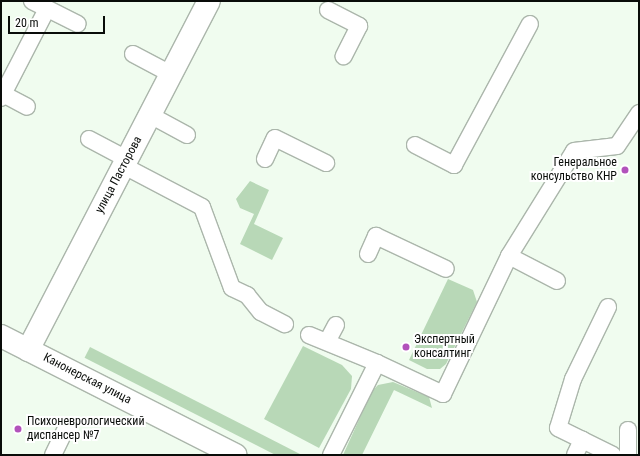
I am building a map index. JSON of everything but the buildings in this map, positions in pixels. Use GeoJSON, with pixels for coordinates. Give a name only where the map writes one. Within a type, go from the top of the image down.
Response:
{"type":"FeatureCollection","features":[{"type":"Feature","properties":{"kind":"street","name":"улица Пасторова"},"geometry":{"type":"LineString","coordinates":[[28,350],[209,1]]}},
{"type":"Feature","properties":{"kind":"street","name":"Канонерская улица"},"geometry":{"type":"LineString","coordinates":[[1,336],[236,455]]}},
{"type":"Feature","properties":{"kind":"lane"},"geometry":{"type":"LineString","coordinates":[[32,1],[78,24]]}},
{"type":"Feature","properties":{"kind":"lane"},"geometry":{"type":"LineString","coordinates":[[27,106],[2,96],[47,9]]}},
{"type":"Feature","properties":{"kind":"lane"},"geometry":{"type":"LineString","coordinates":[[328,10],[359,26],[344,56]]}},
{"type":"Feature","properties":{"kind":"lane"},"geometry":{"type":"LineString","coordinates":[[415,144],[454,165],[530,24]]}},
{"type":"Feature","properties":{"kind":"lane"},"geometry":{"type":"LineString","coordinates":[[133,54],[171,74]]}},
{"type":"Feature","properties":{"kind":"lane"},"geometry":{"type":"LineString","coordinates":[[308,335],[328,340],[443,394],[509,256],[574,151],[617,146],[639,113]]}},
{"type":"Feature","properties":{"kind":"lane"},"geometry":{"type":"LineString","coordinates":[[150,116],[187,135]]}},
{"type":"Feature","properties":{"kind":"lane"},"geometry":{"type":"LineString","coordinates":[[265,159],[275,138],[326,163]]}},
{"type":"Feature","properties":{"kind":"lane"},"geometry":{"type":"LineString","coordinates":[[90,139],[202,207],[232,288],[247,295],[261,312],[286,324]]}},
{"type":"Feature","properties":{"kind":"lane"},"geometry":{"type":"LineString","coordinates":[[368,254],[376,236],[446,269]]}},
{"type":"Feature","properties":{"kind":"lane"},"geometry":{"type":"LineString","coordinates":[[509,256],[557,281]]}},
{"type":"Feature","properties":{"kind":"lane"},"geometry":{"type":"LineString","coordinates":[[608,307],[573,379],[558,428],[613,455]]}},
{"type":"Feature","properties":{"kind":"lane"},"geometry":{"type":"LineString","coordinates":[[328,340],[336,325]]}},
{"type":"Feature","properties":{"kind":"lane"},"geometry":{"type":"LineString","coordinates":[[331,455],[377,363]]}},
{"type":"Feature","properties":{"kind":"lane"},"geometry":{"type":"LineString","coordinates":[[53,455],[66,428]]}},
{"type":"Feature","properties":{"kind":"lane"},"geometry":{"type":"LineString","coordinates":[[628,430],[628,455]]}},
{"type":"Feature","properties":{"kind":"lane"},"geometry":{"type":"LineString","coordinates":[[575,455],[582,440]]}},
{"type":"Feature","properties":{"kind":"green space"},"geometry":{"type":"Polygon","coordinates":[[[250,181],[269,190],[254,224],[283,238],[272,260],[240,244],[254,214],[240,208],[236,199],[250,181]]]}},
{"type":"Feature","properties":{"kind":"green space"},"geometry":{"type":"Polygon","coordinates":[[[448,279],[473,290],[477,302],[446,364],[440,369],[427,369],[409,360],[448,279]]]}},
{"type":"Feature","properties":{"kind":"green space"},"geometry":{"type":"Polygon","coordinates":[[[303,346],[342,365],[352,376],[351,389],[319,448],[264,419],[303,346]]]}},
{"type":"Feature","properties":{"kind":"green space"},"geometry":{"type":"Polygon","coordinates":[[[90,347],[302,455],[276,455],[85,358],[90,347]]]}},
{"type":"Feature","properties":{"kind":"green space"},"geometry":{"type":"Polygon","coordinates":[[[393,382],[429,397],[432,408],[394,390],[362,455],[343,455],[372,391],[378,385],[393,382]]]}},
{"type":"Feature","properties":{"kind":"place","name":"Генеральное консульство КНР"},"geometry":{"type":"Point","coordinates":[625,170]}},
{"type":"Feature","properties":{"kind":"place","name":"Экспертный консалтинг"},"geometry":{"type":"Point","coordinates":[406,347]}},
{"type":"Feature","properties":{"kind":"place","name":"Психоневрологический диспансер №7"},"geometry":{"type":"Point","coordinates":[18,429]}}]}
